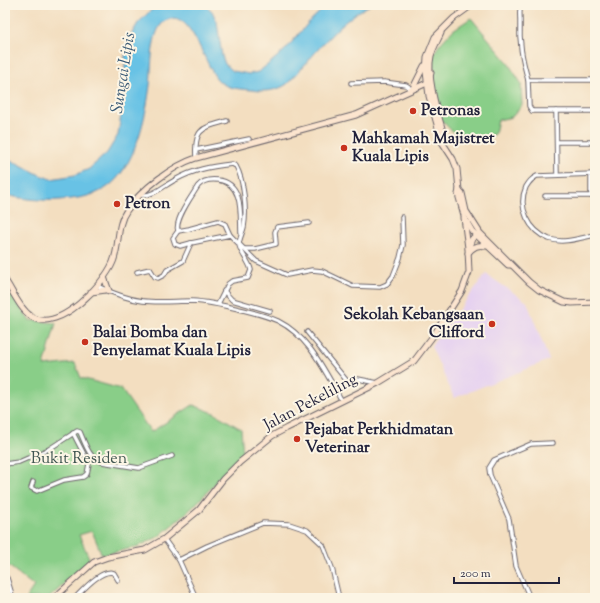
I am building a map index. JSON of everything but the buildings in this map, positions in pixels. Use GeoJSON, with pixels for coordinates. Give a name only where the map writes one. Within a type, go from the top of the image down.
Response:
{"type":"FeatureCollection","features":[{"type":"Feature","properties":{"kind":"street"},"geometry":{"type":"LineString","coordinates":[[413,89],[422,73],[426,57],[435,37],[460,13],[472,5]]}},
{"type":"Feature","properties":{"kind":"street"},"geometry":{"type":"LineString","coordinates":[[521,5],[521,55],[528,80],[528,106],[530,110],[533,112],[595,111]]}},
{"type":"Feature","properties":{"kind":"street"},"geometry":{"type":"LineString","coordinates":[[441,30],[431,57],[431,73],[433,90],[445,141],[444,144]]}},
{"type":"Feature","properties":{"kind":"street"},"geometry":{"type":"LineString","coordinates":[[426,57],[426,83],[429,96],[441,137],[457,169],[458,194],[463,214],[476,235],[508,265],[511,265]]}},
{"type":"Feature","properties":{"kind":"street"},"geometry":{"type":"LineString","coordinates":[[5,280],[26,312],[31,316],[39,320],[52,319],[66,314],[91,292],[104,277],[114,258],[123,217],[127,210],[141,195],[174,168],[196,158],[356,115],[426,83],[431,73]]}},
{"type":"Feature","properties":{"kind":"street"},"geometry":{"type":"LineString","coordinates":[[528,80],[595,80]]}},
{"type":"Feature","properties":{"kind":"street"},"geometry":{"type":"LineString","coordinates":[[352,83],[384,82],[406,85],[413,89],[423,90],[429,96]]}},
{"type":"Feature","properties":{"kind":"street"},"geometry":{"type":"LineString","coordinates":[[426,83],[433,90]]}},
{"type":"Feature","properties":{"kind":"street"},"geometry":{"type":"LineString","coordinates":[[556,111],[557,175]]}},
{"type":"Feature","properties":{"kind":"street"},"geometry":{"type":"LineString","coordinates":[[196,158],[197,137],[203,128],[227,121]]}},
{"type":"Feature","properties":{"kind":"street"},"geometry":{"type":"LineString","coordinates":[[196,150],[249,139]]}},
{"type":"Feature","properties":{"kind":"street"},"geometry":{"type":"LineString","coordinates":[[557,142],[595,142]]}},
{"type":"Feature","properties":{"kind":"street"},"geometry":{"type":"LineString","coordinates":[[141,195],[148,195],[174,180],[196,170],[234,164],[238,169],[242,183],[245,214],[244,226],[239,244],[251,267],[250,274],[248,278],[232,281],[228,284],[218,304]]}},
{"type":"Feature","properties":{"kind":"street"},"geometry":{"type":"LineString","coordinates":[[545,196],[593,196],[593,174],[537,176],[530,180],[527,185],[523,196],[523,203],[529,222],[537,232],[543,236],[554,240],[566,241],[595,235]]}},
{"type":"Feature","properties":{"kind":"street"},"geometry":{"type":"LineString","coordinates":[[230,235],[180,246],[175,244],[173,238],[178,231],[177,226],[179,219],[198,186],[204,181],[224,181],[232,185],[238,194],[240,204],[241,235]]}},
{"type":"Feature","properties":{"kind":"street"},"geometry":{"type":"LineString","coordinates":[[459,190],[462,193],[466,211],[476,228],[510,262],[511,265],[539,290],[554,298],[572,303],[595,302]]}},
{"type":"Feature","properties":{"kind":"street","name":"Jalan Pekeliling"},"geometry":{"type":"LineString","coordinates":[[54,598],[94,562],[108,557],[145,550],[164,539],[199,510],[228,473],[248,454],[280,431],[378,383],[405,368],[414,361],[433,336],[466,285],[469,272],[463,214]]}},
{"type":"Feature","properties":{"kind":"street"},"geometry":{"type":"LineString","coordinates":[[178,231],[218,221],[225,224],[230,235],[256,261],[287,274],[312,270],[322,271],[353,286],[380,287],[386,284],[393,276],[400,258],[403,245],[402,217]]}},
{"type":"Feature","properties":{"kind":"street"},"geometry":{"type":"LineString","coordinates":[[245,249],[256,249],[276,244],[275,232],[277,227],[309,222]]}},
{"type":"Feature","properties":{"kind":"street"},"geometry":{"type":"LineString","coordinates":[[468,251],[472,239],[476,235],[476,228]]}},
{"type":"Feature","properties":{"kind":"street"},"geometry":{"type":"LineString","coordinates":[[476,235],[485,238]]}},
{"type":"Feature","properties":{"kind":"street"},"geometry":{"type":"LineString","coordinates":[[137,272],[148,269],[152,270],[156,278],[164,275],[167,270],[183,261],[191,243]]}},
{"type":"Feature","properties":{"kind":"street"},"geometry":{"type":"LineString","coordinates":[[468,251],[479,245],[487,246]]}},
{"type":"Feature","properties":{"kind":"street"},"geometry":{"type":"LineString","coordinates":[[104,277],[107,291]]}},
{"type":"Feature","properties":{"kind":"street"},"geometry":{"type":"LineString","coordinates":[[97,286],[123,297],[143,301],[193,301],[218,304],[278,321],[293,331],[308,346],[318,359],[342,401]]}},
{"type":"Feature","properties":{"kind":"street"},"geometry":{"type":"LineString","coordinates":[[91,292],[107,291]]}},
{"type":"Feature","properties":{"kind":"street"},"geometry":{"type":"LineString","coordinates":[[224,291],[232,300],[270,311]]}},
{"type":"Feature","properties":{"kind":"street"},"geometry":{"type":"LineString","coordinates":[[306,332],[347,381],[358,379],[378,383]]}},
{"type":"Feature","properties":{"kind":"street"},"geometry":{"type":"LineString","coordinates":[[5,464],[19,462],[49,449],[77,430],[79,431],[93,457],[98,461],[139,468],[172,456]]}},
{"type":"Feature","properties":{"kind":"street"},"geometry":{"type":"LineString","coordinates":[[33,482],[31,488],[34,491],[37,491],[64,480],[83,477],[87,474],[89,464],[73,433]]}},
{"type":"Feature","properties":{"kind":"street"},"geometry":{"type":"LineString","coordinates":[[530,598],[516,566],[509,519],[488,468],[494,460],[531,444],[553,443]]}},
{"type":"Feature","properties":{"kind":"street"},"geometry":{"type":"LineString","coordinates":[[179,560],[207,546],[263,522],[289,524],[307,530],[323,545],[332,568],[339,598]]}},
{"type":"Feature","properties":{"kind":"street"},"geometry":{"type":"LineString","coordinates":[[164,539],[179,560],[196,598]]}},
{"type":"Feature","properties":{"kind":"street"},"geometry":{"type":"LineString","coordinates":[[75,598],[95,579],[108,572],[114,573],[118,580]]}},
{"type":"Feature","properties":{"kind":"street"},"geometry":{"type":"LineString","coordinates":[[7,578],[13,598]]}},
{"type":"Feature","properties":{"kind":"shaded area","name":"Sekolah Kebangsaan Clifford"},"geometry":{"type":"Polygon","coordinates":[[[486,274],[527,302],[549,360],[454,398],[431,346],[486,274]]]}},
{"type":"Feature","properties":{"kind":"green space"},"geometry":{"type":"Polygon","coordinates":[[[471,18],[506,60],[521,83],[522,105],[512,117],[498,120],[495,133],[482,142],[459,138],[441,120],[432,80],[432,56],[440,44],[453,30],[471,18]]]}},
{"type":"Feature","properties":{"kind":"green space","name":"Bukit Residen"},"geometry":{"type":"Polygon","coordinates":[[[5,283],[29,320],[56,323],[44,366],[75,363],[81,378],[121,389],[151,432],[193,405],[214,413],[241,429],[243,454],[192,508],[158,537],[137,547],[102,555],[92,531],[79,535],[90,560],[49,598],[26,598],[34,586],[5,563],[5,283]]]}},
{"type":"Feature","properties":{"kind":"water"},"geometry":{"type":"Polygon","coordinates":[[[159,5],[205,5],[212,11],[217,22],[222,56],[225,64],[233,71],[249,74],[258,72],[286,49],[310,21],[327,5],[370,5],[357,12],[335,31],[287,84],[275,90],[266,91],[235,88],[220,82],[214,75],[190,30],[182,22],[174,18],[165,21],[160,26],[154,41],[150,85],[142,127],[132,155],[125,168],[116,179],[101,191],[77,198],[39,200],[5,195],[5,160],[17,163],[51,179],[75,175],[89,169],[107,153],[118,135],[125,87],[125,56],[131,35],[138,23],[159,5]]]}},
{"type":"Feature","properties":{"kind":"place","name":"Petronas"},"geometry":{"type":"Point","coordinates":[413,111]}},
{"type":"Feature","properties":{"kind":"place","name":"Mahkamah Majistret Kuala Lipis"},"geometry":{"type":"Point","coordinates":[344,148]}},
{"type":"Feature","properties":{"kind":"place","name":"Petron"},"geometry":{"type":"Point","coordinates":[117,204]}},
{"type":"Feature","properties":{"kind":"place","name":"Sekolah Kebangsaan Clifford"},"geometry":{"type":"Point","coordinates":[492,324]}},
{"type":"Feature","properties":{"kind":"place","name":"Balai Bomba dan Penyelamat Kuala Lipis"},"geometry":{"type":"Point","coordinates":[85,342]}},
{"type":"Feature","properties":{"kind":"place","name":"Pejabat Perkhidmatan Veterinar"},"geometry":{"type":"Point","coordinates":[297,439]}},
{"type":"Feature","properties":{"kind":"water label","name":"Sungai Lipis"},"geometry":{"type":"Point","coordinates":[124,73]}}]}
